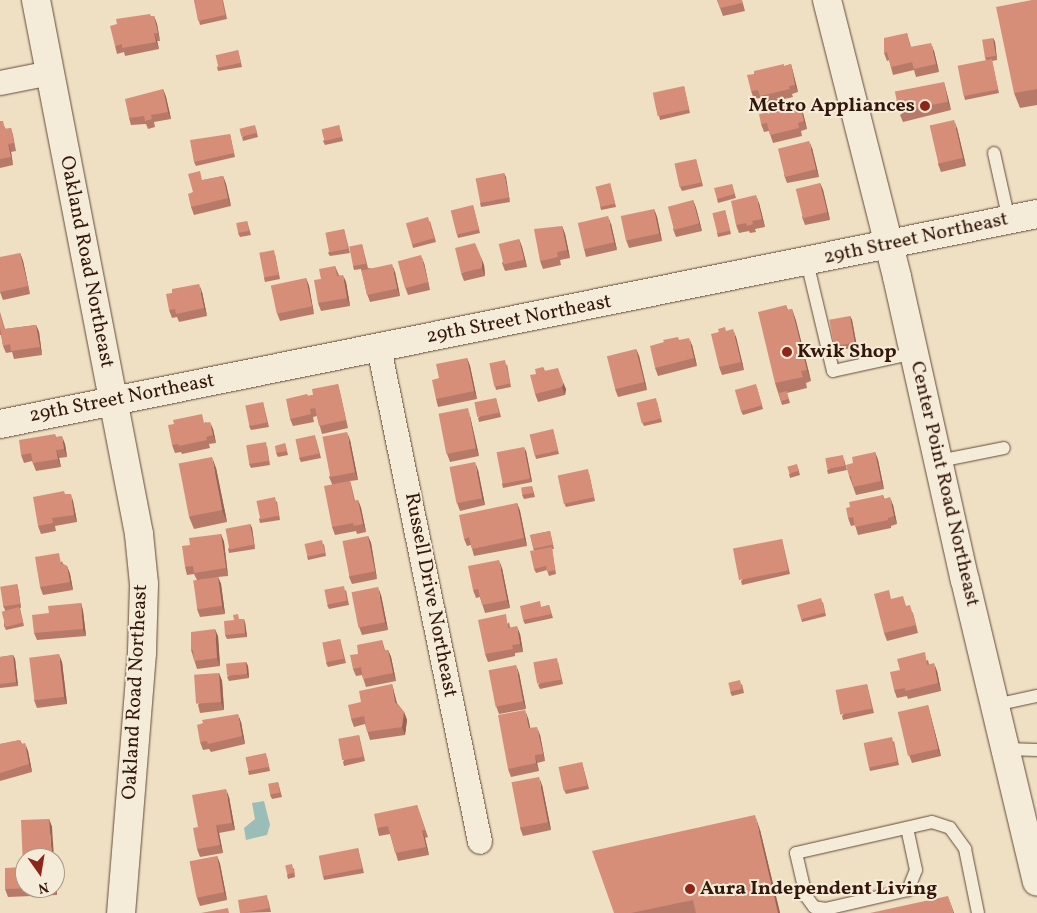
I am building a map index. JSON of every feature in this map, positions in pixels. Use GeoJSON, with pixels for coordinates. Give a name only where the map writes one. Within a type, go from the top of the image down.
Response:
{"type":"FeatureCollection","features":[{"type":"Feature","properties":{"kind":"main road","name":"Oakland Road Northeast"},"geometry":{"type":"LineString","coordinates":[[36,0],[138,534],[144,584],[142,653],[122,913]]}},
{"type":"Feature","properties":{"kind":"main road","name":"Center Point Road Northeast"},"geometry":{"type":"LineString","coordinates":[[827,0],[889,245],[1006,750],[1032,832],[1037,882]]}},
{"type":"Feature","properties":{"kind":"main road","name":"29th Street Northeast"},"geometry":{"type":"LineString","coordinates":[[0,424],[1037,214]]}},
{"type":"Feature","properties":{"kind":"street"},"geometry":{"type":"LineString","coordinates":[[0,83],[50,74]]}},
{"type":"Feature","properties":{"kind":"street","name":"Russell Drive Northeast"},"geometry":{"type":"LineString","coordinates":[[380,348],[480,842]]}},
{"type":"Feature","properties":{"kind":"lane"},"geometry":{"type":"LineString","coordinates":[[994,153],[1009,220]]}},
{"type":"Feature","properties":{"kind":"lane"},"geometry":{"type":"LineString","coordinates":[[807,262],[833,371],[914,354]]}},
{"type":"Feature","properties":{"kind":"lane"},"geometry":{"type":"LineString","coordinates":[[939,461],[1004,448]]}},
{"type":"Feature","properties":{"kind":"lane"},"geometry":{"type":"LineString","coordinates":[[995,705],[1037,696]]}},
{"type":"Feature","properties":{"kind":"lane"},"geometry":{"type":"LineString","coordinates":[[1006,750],[1037,750]]}},
{"type":"Feature","properties":{"kind":"lane"},"geometry":{"type":"LineString","coordinates":[[907,828],[916,870],[908,890],[826,909],[814,907],[806,896],[796,854],[932,822],[950,828],[965,849],[978,913]]}},
{"type":"Feature","properties":{"kind":"water"},"geometry":{"type":"Polygon","coordinates":[[[264,801],[270,825],[267,835],[246,840],[244,828],[255,819],[252,803],[264,801]]]}},
{"type":"Feature","properties":{"kind":"building"},"geometry":{"type":"Polygon","coordinates":[[[194,0],[222,0],[225,15],[198,21],[194,0]]]}},
{"type":"Feature","properties":{"kind":"building"},"geometry":{"type":"Polygon","coordinates":[[[717,0],[742,0],[742,3],[720,8],[717,0]]]}},
{"type":"Feature","properties":{"kind":"building"},"geometry":{"type":"Polygon","coordinates":[[[1037,0],[1037,89],[1014,93],[996,7],[1037,0]]]}},
{"type":"Feature","properties":{"kind":"building"},"geometry":{"type":"Polygon","coordinates":[[[150,14],[154,16],[158,33],[154,33],[156,42],[122,48],[122,44],[115,46],[110,26],[117,24],[116,19],[150,14]]]}},
{"type":"Feature","properties":{"kind":"building"},"geometry":{"type":"Polygon","coordinates":[[[907,33],[910,47],[931,43],[936,64],[914,69],[912,62],[891,67],[887,52],[884,53],[884,38],[907,33]]]}},
{"type":"Feature","properties":{"kind":"building"},"geometry":{"type":"Polygon","coordinates":[[[993,38],[996,56],[985,57],[982,40],[993,38]]]}},
{"type":"Feature","properties":{"kind":"building"},"geometry":{"type":"Polygon","coordinates":[[[238,50],[241,63],[219,68],[216,55],[238,50]]]}},
{"type":"Feature","properties":{"kind":"building"},"geometry":{"type":"Polygon","coordinates":[[[992,59],[998,89],[964,96],[958,66],[992,59]]]}},
{"type":"Feature","properties":{"kind":"building"},"geometry":{"type":"Polygon","coordinates":[[[784,64],[784,66],[791,64],[795,85],[789,86],[790,89],[760,96],[758,90],[751,91],[747,75],[754,74],[754,71],[784,64]]]}},
{"type":"Feature","properties":{"kind":"building"},"geometry":{"type":"Polygon","coordinates":[[[944,82],[948,102],[899,111],[895,92],[944,82]]]}},
{"type":"Feature","properties":{"kind":"building"},"geometry":{"type":"Polygon","coordinates":[[[684,86],[689,109],[658,116],[653,93],[684,86]]]}},
{"type":"Feature","properties":{"kind":"building"},"geometry":{"type":"Polygon","coordinates":[[[163,89],[168,112],[151,115],[152,119],[145,121],[144,116],[129,118],[125,99],[163,89]]]}},
{"type":"Feature","properties":{"kind":"building"},"geometry":{"type":"Polygon","coordinates":[[[793,102],[794,107],[800,105],[804,121],[798,123],[799,128],[770,135],[767,123],[761,124],[759,114],[765,113],[764,109],[793,102]]]}},
{"type":"Feature","properties":{"kind":"building"},"geometry":{"type":"Polygon","coordinates":[[[954,120],[963,158],[938,164],[930,126],[954,120]]]}},
{"type":"Feature","properties":{"kind":"building"},"geometry":{"type":"Polygon","coordinates":[[[0,121],[3,121],[5,129],[11,128],[14,143],[8,144],[11,157],[0,159],[0,121]]]}},
{"type":"Feature","properties":{"kind":"building"},"geometry":{"type":"Polygon","coordinates":[[[255,125],[257,133],[241,137],[239,129],[255,125]]]}},
{"type":"Feature","properties":{"kind":"building"},"geometry":{"type":"Polygon","coordinates":[[[339,125],[342,137],[324,141],[322,129],[339,125]]]}},
{"type":"Feature","properties":{"kind":"building"},"geometry":{"type":"Polygon","coordinates":[[[230,134],[234,153],[194,162],[190,140],[230,134]]]}},
{"type":"Feature","properties":{"kind":"building"},"geometry":{"type":"Polygon","coordinates":[[[809,141],[816,169],[785,177],[778,149],[809,141]]]}},
{"type":"Feature","properties":{"kind":"building"},"geometry":{"type":"Polygon","coordinates":[[[696,159],[701,182],[679,187],[674,164],[696,159]]]}},
{"type":"Feature","properties":{"kind":"building"},"geometry":{"type":"Polygon","coordinates":[[[200,171],[202,180],[223,176],[228,198],[191,207],[188,194],[193,192],[188,174],[200,171]]]}},
{"type":"Feature","properties":{"kind":"building"},"geometry":{"type":"Polygon","coordinates":[[[504,173],[509,198],[480,203],[476,179],[504,173]]]}},
{"type":"Feature","properties":{"kind":"building"},"geometry":{"type":"Polygon","coordinates":[[[610,183],[615,203],[601,207],[595,187],[610,183]]]}},
{"type":"Feature","properties":{"kind":"building"},"geometry":{"type":"Polygon","coordinates":[[[820,183],[827,212],[803,218],[796,189],[820,183]]]}},
{"type":"Feature","properties":{"kind":"building"},"geometry":{"type":"Polygon","coordinates":[[[732,184],[734,194],[717,199],[714,188],[732,184]]]}},
{"type":"Feature","properties":{"kind":"building"},"geometry":{"type":"Polygon","coordinates":[[[756,195],[762,219],[752,221],[753,224],[747,226],[746,223],[736,225],[731,201],[756,195]]]}},
{"type":"Feature","properties":{"kind":"building"},"geometry":{"type":"Polygon","coordinates":[[[693,200],[699,223],[674,230],[668,207],[693,200]]]}},
{"type":"Feature","properties":{"kind":"building"},"geometry":{"type":"Polygon","coordinates":[[[473,205],[479,229],[457,235],[451,211],[473,205]]]}},
{"type":"Feature","properties":{"kind":"building"},"geometry":{"type":"Polygon","coordinates":[[[654,209],[659,233],[626,241],[621,216],[654,209]]]}},
{"type":"Feature","properties":{"kind":"building"},"geometry":{"type":"Polygon","coordinates":[[[725,210],[730,230],[717,234],[712,213],[725,210]]]}},
{"type":"Feature","properties":{"kind":"building"},"geometry":{"type":"Polygon","coordinates":[[[608,216],[614,242],[584,249],[578,223],[608,216]]]}},
{"type":"Feature","properties":{"kind":"building"},"geometry":{"type":"Polygon","coordinates":[[[428,217],[434,238],[412,244],[406,223],[428,217]]]}},
{"type":"Feature","properties":{"kind":"building"},"geometry":{"type":"Polygon","coordinates":[[[247,221],[249,231],[238,233],[236,223],[247,221]]]}},
{"type":"Feature","properties":{"kind":"building"},"geometry":{"type":"Polygon","coordinates":[[[562,226],[567,250],[557,252],[558,257],[540,261],[534,229],[562,226]]]}},
{"type":"Feature","properties":{"kind":"building"},"geometry":{"type":"Polygon","coordinates":[[[344,229],[348,249],[329,252],[325,233],[344,229]]]}},
{"type":"Feature","properties":{"kind":"building"},"geometry":{"type":"Polygon","coordinates":[[[519,239],[524,259],[504,264],[499,244],[519,239]]]}},
{"type":"Feature","properties":{"kind":"building"},"geometry":{"type":"Polygon","coordinates":[[[475,243],[481,257],[482,268],[461,273],[455,248],[475,243]]]}},
{"type":"Feature","properties":{"kind":"building"},"geometry":{"type":"Polygon","coordinates":[[[362,244],[366,264],[353,266],[349,246],[362,244]]]}},
{"type":"Feature","properties":{"kind":"building"},"geometry":{"type":"Polygon","coordinates":[[[274,250],[279,275],[264,277],[259,253],[274,250]]]}},
{"type":"Feature","properties":{"kind":"building"},"geometry":{"type":"Polygon","coordinates":[[[20,253],[28,286],[0,292],[0,257],[20,253]]]}},
{"type":"Feature","properties":{"kind":"building"},"geometry":{"type":"Polygon","coordinates":[[[421,255],[428,282],[405,288],[398,261],[421,255]]]}},
{"type":"Feature","properties":{"kind":"building"},"geometry":{"type":"Polygon","coordinates":[[[392,264],[397,288],[367,295],[362,270],[392,264]]]}},
{"type":"Feature","properties":{"kind":"building"},"geometry":{"type":"Polygon","coordinates":[[[335,266],[337,276],[343,275],[347,298],[318,303],[314,280],[321,279],[319,269],[335,266]]]}},
{"type":"Feature","properties":{"kind":"building"},"geometry":{"type":"Polygon","coordinates":[[[306,278],[312,306],[277,314],[271,285],[306,278]]]}},
{"type":"Feature","properties":{"kind":"building"},"geometry":{"type":"Polygon","coordinates":[[[199,284],[204,308],[176,314],[175,309],[169,310],[166,294],[172,293],[172,289],[199,284]]]}},
{"type":"Feature","properties":{"kind":"building","name":"Kwik Shop"},"geometry":{"type":"Polygon","coordinates":[[[786,305],[787,310],[792,309],[807,370],[801,371],[803,377],[775,383],[758,312],[786,305]]]}},
{"type":"Feature","properties":{"kind":"building"},"geometry":{"type":"Polygon","coordinates":[[[0,314],[4,329],[36,325],[40,347],[11,351],[10,344],[3,346],[0,314]]]}},
{"type":"Feature","properties":{"kind":"building"},"geometry":{"type":"Polygon","coordinates":[[[850,316],[855,343],[834,346],[829,320],[850,316]]]}},
{"type":"Feature","properties":{"kind":"building"},"geometry":{"type":"Polygon","coordinates":[[[725,327],[726,331],[733,329],[741,362],[719,367],[711,334],[719,332],[718,329],[725,327]]]}},
{"type":"Feature","properties":{"kind":"building"},"geometry":{"type":"Polygon","coordinates":[[[678,337],[679,340],[689,338],[694,358],[655,368],[650,346],[664,342],[663,340],[678,337]]]}},
{"type":"Feature","properties":{"kind":"building"},"geometry":{"type":"Polygon","coordinates":[[[636,349],[644,382],[615,389],[607,356],[636,349]]]}},
{"type":"Feature","properties":{"kind":"building"},"geometry":{"type":"Polygon","coordinates":[[[467,358],[474,391],[436,399],[432,380],[439,378],[436,364],[467,358]]]}},
{"type":"Feature","properties":{"kind":"building"},"geometry":{"type":"Polygon","coordinates":[[[505,360],[510,383],[494,387],[489,363],[505,360]]]}},
{"type":"Feature","properties":{"kind":"building"},"geometry":{"type":"Polygon","coordinates":[[[543,367],[544,371],[558,368],[563,382],[562,387],[535,394],[530,375],[536,374],[535,369],[543,367]]]}},
{"type":"Feature","properties":{"kind":"building"},"geometry":{"type":"Polygon","coordinates":[[[338,384],[346,420],[319,426],[315,408],[310,409],[311,414],[290,419],[286,399],[307,394],[307,396],[313,395],[312,389],[338,384]]]}},
{"type":"Feature","properties":{"kind":"building"},"geometry":{"type":"Polygon","coordinates":[[[756,384],[762,405],[741,411],[735,390],[756,384]]]}},
{"type":"Feature","properties":{"kind":"building"},"geometry":{"type":"Polygon","coordinates":[[[787,391],[788,399],[781,401],[779,393],[787,391]]]}},
{"type":"Feature","properties":{"kind":"building"},"geometry":{"type":"Polygon","coordinates":[[[496,398],[499,413],[477,417],[474,402],[496,398]]]}},
{"type":"Feature","properties":{"kind":"building"},"geometry":{"type":"Polygon","coordinates":[[[656,398],[661,418],[642,423],[637,403],[656,398]]]}},
{"type":"Feature","properties":{"kind":"building"},"geometry":{"type":"Polygon","coordinates":[[[263,402],[267,423],[249,426],[245,405],[263,402]]]}},
{"type":"Feature","properties":{"kind":"building"},"geometry":{"type":"Polygon","coordinates":[[[468,408],[476,448],[446,454],[439,414],[468,408]]]}},
{"type":"Feature","properties":{"kind":"building"},"geometry":{"type":"Polygon","coordinates":[[[202,414],[204,423],[210,422],[213,435],[206,437],[207,440],[179,446],[178,444],[172,445],[168,425],[174,424],[173,420],[202,414]]]}},
{"type":"Feature","properties":{"kind":"building"},"geometry":{"type":"Polygon","coordinates":[[[553,429],[558,450],[535,456],[530,434],[553,429]]]}},
{"type":"Feature","properties":{"kind":"building"},"geometry":{"type":"Polygon","coordinates":[[[347,432],[355,472],[330,477],[322,437],[347,432]]]}},
{"type":"Feature","properties":{"kind":"building"},"geometry":{"type":"Polygon","coordinates":[[[55,434],[55,437],[62,436],[64,449],[56,450],[58,459],[33,463],[31,453],[21,455],[19,440],[55,434]]]}},
{"type":"Feature","properties":{"kind":"building"},"geometry":{"type":"Polygon","coordinates":[[[315,435],[319,454],[299,458],[295,439],[315,435]]]}},
{"type":"Feature","properties":{"kind":"building"},"geometry":{"type":"Polygon","coordinates":[[[266,442],[269,461],[249,464],[246,445],[266,442]]]}},
{"type":"Feature","properties":{"kind":"building"},"geometry":{"type":"Polygon","coordinates":[[[285,443],[287,451],[276,453],[275,446],[285,443]]]}},
{"type":"Feature","properties":{"kind":"building"},"geometry":{"type":"Polygon","coordinates":[[[524,447],[530,478],[503,484],[497,452],[524,447]]]}},
{"type":"Feature","properties":{"kind":"building"},"geometry":{"type":"Polygon","coordinates":[[[875,452],[881,481],[853,487],[846,465],[853,463],[852,457],[875,452]]]}},
{"type":"Feature","properties":{"kind":"building"},"geometry":{"type":"Polygon","coordinates":[[[843,455],[845,466],[827,469],[825,458],[843,455]]]}},
{"type":"Feature","properties":{"kind":"building"},"geometry":{"type":"Polygon","coordinates":[[[212,457],[222,510],[189,516],[179,463],[212,457]]]}},
{"type":"Feature","properties":{"kind":"building"},"geometry":{"type":"Polygon","coordinates":[[[475,462],[482,498],[457,503],[449,467],[475,462]]]}},
{"type":"Feature","properties":{"kind":"building"},"geometry":{"type":"Polygon","coordinates":[[[797,464],[799,471],[789,473],[787,467],[797,464]]]}},
{"type":"Feature","properties":{"kind":"building"},"geometry":{"type":"Polygon","coordinates":[[[588,469],[594,497],[564,504],[558,475],[588,469]]]}},
{"type":"Feature","properties":{"kind":"building"},"geometry":{"type":"Polygon","coordinates":[[[350,481],[354,501],[358,500],[363,524],[354,526],[353,523],[332,527],[324,486],[350,481]]]}},
{"type":"Feature","properties":{"kind":"building"},"geometry":{"type":"Polygon","coordinates":[[[532,486],[533,493],[522,494],[521,488],[532,486]]]}},
{"type":"Feature","properties":{"kind":"building"},"geometry":{"type":"Polygon","coordinates":[[[64,491],[65,494],[71,494],[74,515],[52,518],[53,523],[38,526],[33,497],[64,491]]]}},
{"type":"Feature","properties":{"kind":"building"},"geometry":{"type":"Polygon","coordinates":[[[883,495],[884,499],[890,497],[894,516],[888,518],[888,520],[855,527],[853,517],[848,518],[846,508],[850,507],[849,502],[883,495]]]}},
{"type":"Feature","properties":{"kind":"building"},"geometry":{"type":"Polygon","coordinates":[[[275,497],[279,516],[260,520],[256,501],[275,497]]]}},
{"type":"Feature","properties":{"kind":"building"},"geometry":{"type":"Polygon","coordinates":[[[517,503],[524,538],[472,549],[469,537],[464,539],[459,515],[517,503]]]}},
{"type":"Feature","properties":{"kind":"building"},"geometry":{"type":"Polygon","coordinates":[[[250,524],[254,545],[229,549],[225,529],[250,524]]]}},
{"type":"Feature","properties":{"kind":"building"},"geometry":{"type":"Polygon","coordinates":[[[550,531],[553,545],[533,549],[530,535],[550,531]]]}},
{"type":"Feature","properties":{"kind":"building"},"geometry":{"type":"Polygon","coordinates":[[[221,534],[226,568],[194,573],[193,566],[185,567],[182,546],[190,545],[189,538],[221,534]]]}},
{"type":"Feature","properties":{"kind":"building"},"geometry":{"type":"Polygon","coordinates":[[[368,536],[375,571],[349,576],[342,541],[368,536]]]}},
{"type":"Feature","properties":{"kind":"building"},"geometry":{"type":"Polygon","coordinates":[[[782,539],[788,570],[739,580],[733,549],[782,539]]]}},
{"type":"Feature","properties":{"kind":"building"},"geometry":{"type":"Polygon","coordinates":[[[322,540],[325,553],[307,557],[304,544],[322,540]]]}},
{"type":"Feature","properties":{"kind":"building"},"geometry":{"type":"Polygon","coordinates":[[[552,547],[555,570],[547,572],[546,566],[534,569],[530,551],[552,547]]]}},
{"type":"Feature","properties":{"kind":"building"},"geometry":{"type":"Polygon","coordinates":[[[59,553],[61,564],[67,566],[70,582],[40,587],[35,557],[59,553]]]}},
{"type":"Feature","properties":{"kind":"building"},"geometry":{"type":"Polygon","coordinates":[[[499,560],[507,600],[482,605],[478,589],[473,590],[468,566],[499,560]]]}},
{"type":"Feature","properties":{"kind":"building"},"geometry":{"type":"Polygon","coordinates":[[[218,577],[222,606],[197,609],[193,580],[218,577]]]}},
{"type":"Feature","properties":{"kind":"building"},"geometry":{"type":"Polygon","coordinates":[[[17,584],[20,604],[3,606],[0,587],[17,584]]]}},
{"type":"Feature","properties":{"kind":"building"},"geometry":{"type":"Polygon","coordinates":[[[344,586],[347,601],[327,605],[324,590],[344,586]]]}},
{"type":"Feature","properties":{"kind":"building"},"geometry":{"type":"Polygon","coordinates":[[[378,587],[385,622],[358,627],[351,592],[378,587]]]}},
{"type":"Feature","properties":{"kind":"building"},"geometry":{"type":"Polygon","coordinates":[[[889,590],[891,599],[903,596],[906,606],[910,605],[916,625],[884,633],[874,594],[889,590]]]}},
{"type":"Feature","properties":{"kind":"building"},"geometry":{"type":"Polygon","coordinates":[[[821,598],[825,612],[801,619],[797,605],[821,598]]]}},
{"type":"Feature","properties":{"kind":"building"},"geometry":{"type":"Polygon","coordinates":[[[540,601],[541,607],[549,605],[551,614],[523,620],[520,606],[540,601]]]}},
{"type":"Feature","properties":{"kind":"building"},"geometry":{"type":"Polygon","coordinates":[[[81,603],[83,629],[34,633],[32,615],[49,613],[48,606],[81,603]]]}},
{"type":"Feature","properties":{"kind":"building"},"geometry":{"type":"Polygon","coordinates":[[[19,607],[23,622],[6,627],[2,612],[19,607]]]}},
{"type":"Feature","properties":{"kind":"building"},"geometry":{"type":"Polygon","coordinates":[[[238,614],[239,619],[244,619],[245,633],[225,635],[224,621],[234,620],[233,615],[238,614]]]}},
{"type":"Feature","properties":{"kind":"building"},"geometry":{"type":"Polygon","coordinates":[[[506,614],[508,628],[517,626],[520,644],[512,645],[513,649],[485,654],[478,620],[506,614]]]}},
{"type":"Feature","properties":{"kind":"building"},"geometry":{"type":"Polygon","coordinates":[[[215,629],[217,658],[194,661],[193,650],[191,650],[191,632],[215,629]]]}},
{"type":"Feature","properties":{"kind":"building"},"geometry":{"type":"Polygon","coordinates":[[[340,639],[344,659],[326,662],[322,642],[340,639]]]}},
{"type":"Feature","properties":{"kind":"building"},"geometry":{"type":"Polygon","coordinates":[[[382,640],[384,650],[388,650],[393,673],[363,679],[361,667],[353,669],[350,655],[358,654],[357,645],[382,640]]]}},
{"type":"Feature","properties":{"kind":"building"},"geometry":{"type":"Polygon","coordinates":[[[925,652],[927,665],[934,663],[938,683],[905,691],[905,688],[894,690],[890,672],[900,670],[897,659],[925,652]]]}},
{"type":"Feature","properties":{"kind":"building"},"geometry":{"type":"Polygon","coordinates":[[[59,654],[64,697],[34,700],[29,658],[59,654]]]}},
{"type":"Feature","properties":{"kind":"building"},"geometry":{"type":"Polygon","coordinates":[[[13,655],[16,682],[0,684],[0,657],[13,655]]]}},
{"type":"Feature","properties":{"kind":"building"},"geometry":{"type":"Polygon","coordinates":[[[557,658],[561,680],[537,684],[533,662],[557,658]]]}},
{"type":"Feature","properties":{"kind":"building"},"geometry":{"type":"Polygon","coordinates":[[[246,662],[247,674],[227,676],[226,664],[246,662]]]}},
{"type":"Feature","properties":{"kind":"building"},"geometry":{"type":"Polygon","coordinates":[[[516,665],[523,701],[496,707],[489,670],[516,665]]]}},
{"type":"Feature","properties":{"kind":"building"},"geometry":{"type":"Polygon","coordinates":[[[219,673],[221,702],[196,704],[194,675],[219,673]]]}},
{"type":"Feature","properties":{"kind":"building"},"geometry":{"type":"Polygon","coordinates":[[[740,680],[742,689],[730,691],[728,683],[740,680]]]}},
{"type":"Feature","properties":{"kind":"building"},"geometry":{"type":"Polygon","coordinates":[[[392,684],[395,702],[404,712],[402,727],[367,732],[364,716],[351,719],[348,705],[361,702],[359,691],[392,684]]]}},
{"type":"Feature","properties":{"kind":"building"},"geometry":{"type":"Polygon","coordinates":[[[867,684],[872,709],[840,715],[836,690],[867,684]]]}},
{"type":"Feature","properties":{"kind":"building"},"geometry":{"type":"Polygon","coordinates":[[[928,705],[938,749],[908,756],[898,712],[928,705]]]}},
{"type":"Feature","properties":{"kind":"building"},"geometry":{"type":"Polygon","coordinates":[[[525,710],[529,728],[537,727],[543,754],[535,755],[536,763],[508,769],[498,715],[525,710]]]}},
{"type":"Feature","properties":{"kind":"building"},"geometry":{"type":"Polygon","coordinates":[[[238,714],[242,736],[208,744],[207,741],[200,742],[197,725],[203,723],[202,720],[238,714]]]}},
{"type":"Feature","properties":{"kind":"building"},"geometry":{"type":"Polygon","coordinates":[[[359,735],[363,757],[342,760],[338,739],[359,735]]]}},
{"type":"Feature","properties":{"kind":"building"},"geometry":{"type":"Polygon","coordinates":[[[892,737],[897,761],[869,767],[864,743],[892,737]]]}},
{"type":"Feature","properties":{"kind":"building"},"geometry":{"type":"Polygon","coordinates":[[[20,740],[21,744],[25,743],[29,764],[0,773],[0,744],[20,740]]]}},
{"type":"Feature","properties":{"kind":"building"},"geometry":{"type":"Polygon","coordinates":[[[266,753],[269,767],[248,771],[245,757],[266,753]]]}},
{"type":"Feature","properties":{"kind":"building"},"geometry":{"type":"Polygon","coordinates":[[[582,762],[587,785],[564,790],[559,767],[582,762]]]}},
{"type":"Feature","properties":{"kind":"building"},"geometry":{"type":"Polygon","coordinates":[[[539,777],[548,822],[520,827],[512,782],[539,777]]]}},
{"type":"Feature","properties":{"kind":"building"},"geometry":{"type":"Polygon","coordinates":[[[278,782],[280,793],[270,795],[268,784],[278,782]]]}},
{"type":"Feature","properties":{"kind":"building"},"geometry":{"type":"Polygon","coordinates":[[[226,789],[232,823],[216,825],[220,845],[197,849],[193,828],[198,827],[192,795],[226,789]]]}},
{"type":"Feature","properties":{"kind":"building"},"geometry":{"type":"Polygon","coordinates":[[[417,805],[425,830],[422,830],[426,847],[395,853],[388,826],[377,828],[374,814],[417,805]]]}},
{"type":"Feature","properties":{"kind":"building","name":"Aura Independent Living"},"geometry":{"type":"Polygon","coordinates":[[[755,815],[778,913],[696,913],[693,900],[631,913],[614,913],[592,851],[755,815]]]}},
{"type":"Feature","properties":{"kind":"building"},"geometry":{"type":"Polygon","coordinates":[[[49,819],[51,848],[22,848],[21,820],[49,819]]]}},
{"type":"Feature","properties":{"kind":"building"},"geometry":{"type":"Polygon","coordinates":[[[358,848],[362,869],[323,876],[319,856],[358,848]]]}},
{"type":"Feature","properties":{"kind":"building"},"geometry":{"type":"Polygon","coordinates":[[[217,856],[224,892],[197,898],[190,861],[217,856]]]}},
{"type":"Feature","properties":{"kind":"building"},"geometry":{"type":"Polygon","coordinates":[[[292,864],[294,873],[287,874],[285,866],[292,864]]]}},
{"type":"Feature","properties":{"kind":"building"},"geometry":{"type":"Polygon","coordinates":[[[15,867],[15,889],[5,889],[5,868],[15,867]]]}},
{"type":"Feature","properties":{"kind":"building"},"geometry":{"type":"Polygon","coordinates":[[[267,895],[269,908],[240,913],[238,900],[267,895]]]}},
{"type":"Feature","properties":{"kind":"building"},"geometry":{"type":"Polygon","coordinates":[[[948,896],[953,913],[870,913],[948,896]]]}},
{"type":"Feature","properties":{"kind":"building"},"geometry":{"type":"Polygon","coordinates":[[[228,908],[229,913],[201,913],[228,908]]]}},
{"type":"Feature","properties":{"kind":"place","name":"Metro Appliances"},"geometry":{"type":"Point","coordinates":[925,106]}},
{"type":"Feature","properties":{"kind":"place","name":"Kwik Shop"},"geometry":{"type":"Point","coordinates":[787,352]}},
{"type":"Feature","properties":{"kind":"place","name":"Aura Independent Living"},"geometry":{"type":"Point","coordinates":[690,889]}}]}
